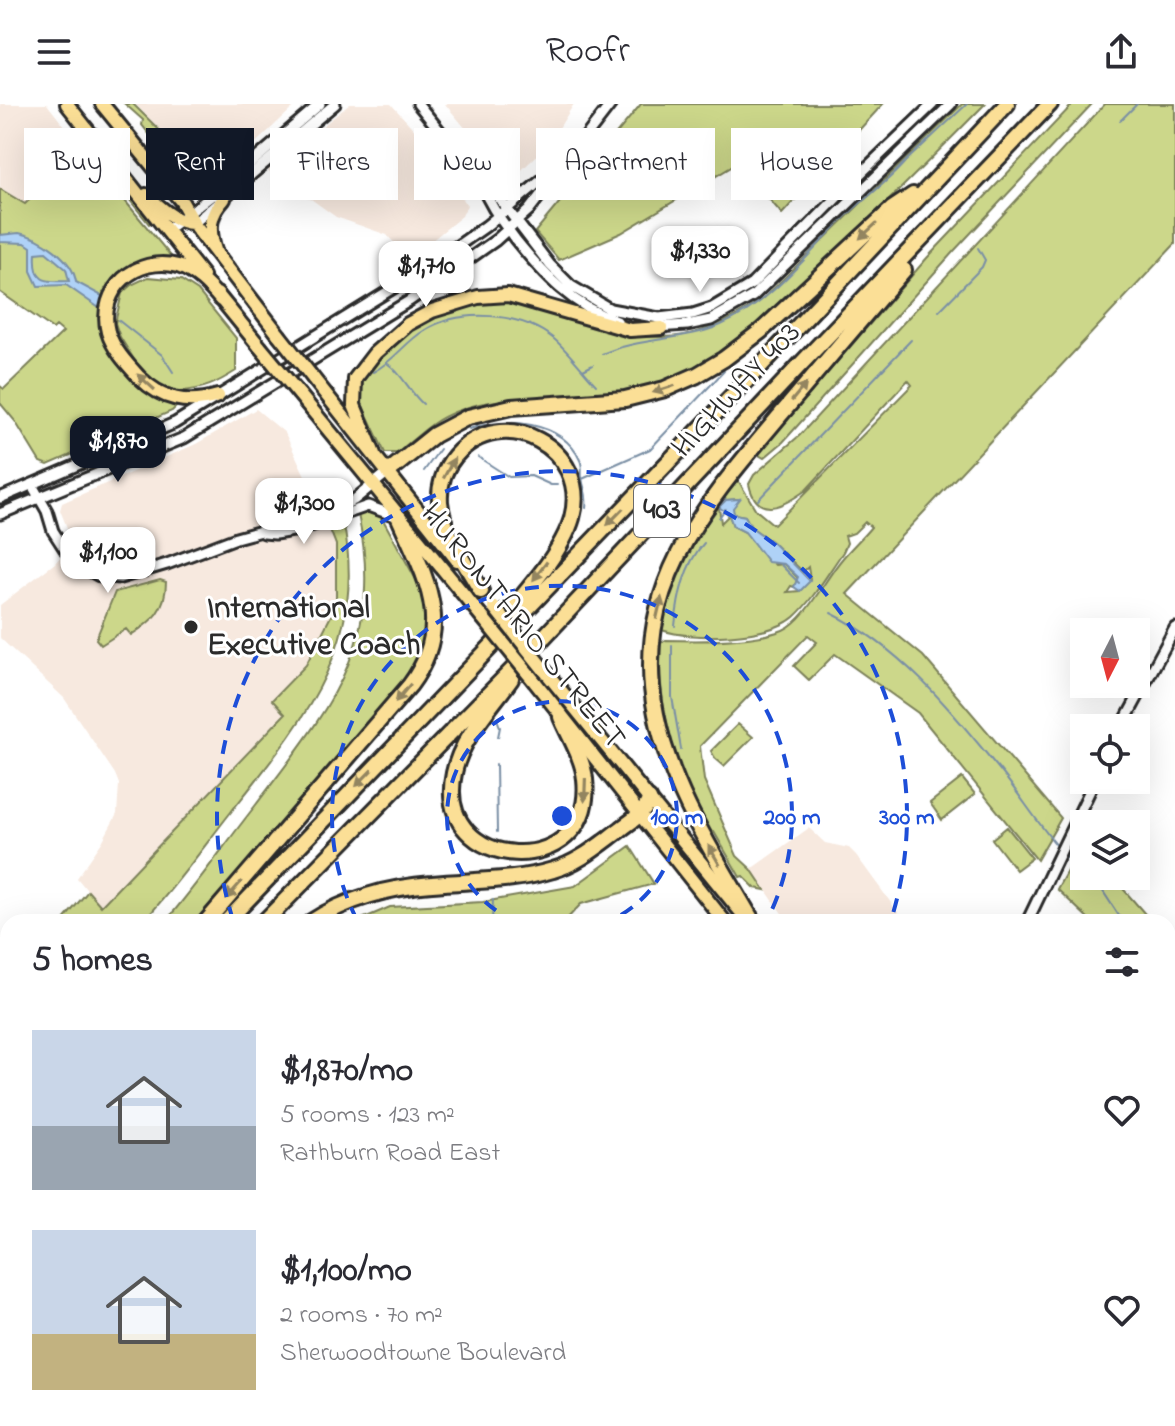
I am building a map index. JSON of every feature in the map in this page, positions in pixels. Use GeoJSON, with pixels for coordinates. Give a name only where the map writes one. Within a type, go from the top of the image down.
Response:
{"type":"FeatureCollection","features":[{"type":"Feature","properties":{"kind":"highway","name":"HIGHWAY 403"},"geometry":{"type":"LineString","coordinates":[[234,914],[804,321],[1007,104]]}},
{"type":"Feature","properties":{"kind":"highway","name":"HIGHWAY 403"},"geometry":{"type":"LineString","coordinates":[[272,914],[525,657],[1050,104]]}},
{"type":"Feature","properties":{"kind":"highway"},"geometry":{"type":"LineString","coordinates":[[388,472],[434,435],[468,417],[511,407],[625,399],[677,384],[714,366],[761,331],[892,209],[930,183]]}},
{"type":"Feature","properties":{"kind":"highway"},"geometry":{"type":"LineString","coordinates":[[747,914],[690,811],[662,740],[651,673],[659,604],[682,544],[711,499],[907,267],[932,229]]}},
{"type":"Feature","properties":{"kind":"highway"},"geometry":{"type":"LineString","coordinates":[[476,661],[485,641],[560,544],[572,517],[572,484],[565,466],[551,448],[531,436],[505,432],[478,438],[456,455],[443,478],[440,505],[445,524],[481,591]]}},
{"type":"Feature","properties":{"kind":"highway"},"geometry":{"type":"LineString","coordinates":[[213,914],[402,694],[426,659],[434,625],[432,599],[399,518]]}},
{"type":"Feature","properties":{"kind":"highway"},"geometry":{"type":"LineString","coordinates":[[525,657],[465,745],[454,773],[453,799],[459,818],[473,836],[486,846],[516,854],[537,852],[560,840],[579,817],[585,799],[585,776],[561,717]]}},
{"type":"Feature","properties":{"kind":"highway"},"geometry":{"type":"LineString","coordinates":[[327,914],[353,901],[383,892],[431,884],[525,877],[552,871],[584,856],[640,814],[649,799]]}},
{"type":"Feature","properties":{"kind":"main road","name":"HURONTARIO STREET"},"geometry":{"type":"LineString","coordinates":[[67,104],[85,128]]}},
{"type":"Feature","properties":{"kind":"main road","name":"HURONTARIO STREET"},"geometry":{"type":"LineString","coordinates":[[102,104],[188,219],[481,591],[744,914]]}},
{"type":"Feature","properties":{"kind":"main road"},"geometry":{"type":"LineString","coordinates":[[130,178],[147,196],[188,219]]}},
{"type":"Feature","properties":{"kind":"main road","name":"HURONTARIO STREET"},"geometry":{"type":"LineString","coordinates":[[130,184],[372,486],[535,682],[719,914]]}},
{"type":"Feature","properties":{"kind":"main road"},"geometry":{"type":"LineString","coordinates":[[218,257],[211,235],[211,222],[215,209],[223,200]]}},
{"type":"Feature","properties":{"kind":"main road"},"geometry":{"type":"LineString","coordinates":[[218,396],[193,401],[175,400],[157,392],[128,366],[115,348],[107,318],[110,297],[120,281],[135,270],[155,264],[189,271],[221,300]]}},
{"type":"Feature","properties":{"kind":"main road"},"geometry":{"type":"LineString","coordinates":[[374,454],[354,405],[355,379],[375,353],[408,324],[432,311],[478,297],[508,295],[630,330],[661,328]]}},
{"type":"Feature","properties":{"kind":"street"},"geometry":{"type":"LineString","coordinates":[[188,219],[320,104]]}},
{"type":"Feature","properties":{"kind":"street"},"geometry":{"type":"LineString","coordinates":[[254,173],[335,104]]}},
{"type":"Feature","properties":{"kind":"street"},"geometry":{"type":"LineString","coordinates":[[418,104],[437,128]]}},
{"type":"Feature","properties":{"kind":"street"},"geometry":{"type":"LineString","coordinates":[[592,128],[611,104]]}},
{"type":"Feature","properties":{"kind":"street"},"geometry":{"type":"LineString","coordinates":[[498,200],[550,265],[571,286],[592,300],[610,309],[634,315],[659,318],[693,314],[723,303],[752,284],[933,104]]}},
{"type":"Feature","properties":{"kind":"street"},"geometry":{"type":"LineString","coordinates":[[487,200],[542,273],[573,300],[613,319],[661,328],[711,320],[753,296],[951,104]]}},
{"type":"Feature","properties":{"kind":"street"},"geometry":{"type":"LineString","coordinates":[[0,498],[175,423],[409,280],[536,184]]}},
{"type":"Feature","properties":{"kind":"street"},"geometry":{"type":"LineString","coordinates":[[167,230],[222,200]]}},
{"type":"Feature","properties":{"kind":"street"},"geometry":{"type":"LineString","coordinates":[[0,514],[184,438],[409,301],[508,229],[537,200]]}},
{"type":"Feature","properties":{"kind":"street"},"geometry":{"type":"LineString","coordinates":[[32,485],[53,531],[73,562],[89,573],[109,578],[133,576],[236,538],[261,532],[275,534],[299,530],[355,505],[388,472]]}},
{"type":"Feature","properties":{"kind":"street"},"geometry":{"type":"LineString","coordinates":[[355,505],[374,507],[399,518]]}},
{"type":"Feature","properties":{"kind":"street"},"geometry":{"type":"LineString","coordinates":[[1129,714],[1175,628]]}},
{"type":"Feature","properties":{"kind":"street"},"geometry":{"type":"LineString","coordinates":[[1031,914],[1088,794]]}},
{"type":"Feature","properties":{"kind":"shaded area"},"geometry":{"type":"Polygon","coordinates":[[[0,104],[47,104],[66,128],[24,128],[24,200],[30,200],[25,205],[0,189],[0,104]]]}},
{"type":"Feature","properties":{"kind":"shaded area"},"geometry":{"type":"Polygon","coordinates":[[[135,104],[297,104],[254,144],[254,128],[159,128],[135,104]]]}},
{"type":"Feature","properties":{"kind":"shaded area"},"geometry":{"type":"Polygon","coordinates":[[[350,104],[391,104],[414,129],[414,200],[464,200],[467,205],[462,216],[409,259],[387,235],[336,217],[312,200],[398,200],[398,128],[320,128],[350,104]]]}},
{"type":"Feature","properties":{"kind":"shaded area"},"geometry":{"type":"Polygon","coordinates":[[[445,104],[574,104],[559,128],[536,128],[536,156],[520,172],[520,128],[465,128],[445,104]]]}},
{"type":"Feature","properties":{"kind":"shaded area"},"geometry":{"type":"Polygon","coordinates":[[[256,409],[285,433],[329,527],[336,545],[336,606],[306,665],[272,700],[285,714],[100,906],[77,878],[117,814],[119,784],[64,698],[0,638],[0,605],[55,563],[73,543],[60,510],[62,503],[196,444],[256,409]]]}},
{"type":"Feature","properties":{"kind":"shaded area"},"geometry":{"type":"Polygon","coordinates":[[[809,828],[825,843],[849,848],[899,914],[782,914],[751,869],[809,828]]]}},
{"type":"Feature","properties":{"kind":"green space"},"geometry":{"type":"Polygon","coordinates":[[[125,104],[133,104],[157,128],[146,130],[143,120],[125,104]]]}},
{"type":"Feature","properties":{"kind":"green space"},"geometry":{"type":"Polygon","coordinates":[[[641,104],[883,104],[861,128],[731,128],[731,167],[715,177],[715,128],[621,128],[641,104]]]}},
{"type":"Feature","properties":{"kind":"green space"},"geometry":{"type":"Polygon","coordinates":[[[962,104],[985,104],[776,308],[719,355],[687,372],[632,390],[476,405],[439,420],[399,453],[385,453],[357,398],[359,388],[377,359],[411,330],[442,312],[492,299],[527,302],[627,334],[676,336],[715,326],[763,299],[962,104]]]}},
{"type":"Feature","properties":{"kind":"green space"},"geometry":{"type":"Polygon","coordinates":[[[1073,104],[1092,104],[953,252],[783,442],[764,458],[757,454],[927,258],[1073,104]]]}},
{"type":"Feature","properties":{"kind":"green space"},"geometry":{"type":"Polygon","coordinates":[[[1105,104],[1175,104],[1175,244],[847,594],[923,656],[1061,818],[1037,860],[918,713],[835,654],[809,680],[794,666],[817,642],[808,635],[700,746],[704,780],[737,856],[751,869],[765,890],[755,888],[743,876],[740,877],[714,832],[709,835],[679,765],[662,695],[661,643],[666,640],[741,639],[783,630],[800,618],[842,559],[871,527],[865,522],[854,533],[845,536],[847,543],[843,552],[794,617],[783,624],[749,633],[691,636],[662,630],[682,564],[719,507],[721,523],[729,515],[733,526],[745,532],[775,565],[784,564],[798,578],[794,587],[791,586],[787,592],[800,591],[810,580],[808,567],[803,572],[751,527],[745,516],[734,514],[732,508],[739,499],[726,500],[723,495],[738,480],[756,510],[774,525],[912,385],[908,380],[806,490],[780,505],[772,507],[758,503],[749,484],[754,475],[800,435],[1105,104]]]}},
{"type":"Feature","properties":{"kind":"green space"},"geometry":{"type":"Polygon","coordinates":[[[0,189],[25,204],[29,200],[124,200],[175,261],[131,268],[101,314],[139,382],[161,401],[176,407],[48,465],[40,462],[0,403],[0,386],[4,389],[63,332],[56,326],[53,329],[0,292],[0,189]]]}},
{"type":"Feature","properties":{"kind":"green space"},"geometry":{"type":"Polygon","coordinates":[[[130,192],[153,220],[149,224],[130,200],[130,192]]]}},
{"type":"Feature","properties":{"kind":"green space"},"geometry":{"type":"Polygon","coordinates":[[[562,200],[676,200],[621,233],[559,260],[535,232],[562,200]]]}},
{"type":"Feature","properties":{"kind":"green space"},"geometry":{"type":"Polygon","coordinates":[[[770,200],[795,200],[782,214],[770,200]]]}},
{"type":"Feature","properties":{"kind":"green space"},"geometry":{"type":"Polygon","coordinates":[[[148,277],[181,280],[198,291],[236,338],[236,371],[210,385],[180,391],[178,396],[155,386],[135,361],[115,323],[122,293],[148,277]]]}},
{"type":"Feature","properties":{"kind":"green space"},"geometry":{"type":"Polygon","coordinates":[[[367,510],[381,516],[419,585],[422,584],[425,629],[415,662],[398,690],[205,914],[172,914],[306,737],[345,672],[357,638],[364,601],[365,560],[358,514],[367,510]]]}},
{"type":"Feature","properties":{"kind":"green space"},"geometry":{"type":"Polygon","coordinates":[[[343,521],[349,565],[347,606],[338,644],[324,679],[283,746],[150,914],[69,914],[88,891],[101,906],[285,714],[272,700],[306,665],[336,606],[336,545],[329,527],[343,521]]]}},
{"type":"Feature","properties":{"kind":"green space"},"geometry":{"type":"Polygon","coordinates":[[[160,580],[166,582],[164,600],[152,619],[131,635],[126,629],[101,645],[96,639],[115,592],[160,580]]]}},
{"type":"Feature","properties":{"kind":"green space"},"geometry":{"type":"Polygon","coordinates":[[[738,724],[753,737],[724,766],[711,751],[738,724]]]}},
{"type":"Feature","properties":{"kind":"green space"},"geometry":{"type":"Polygon","coordinates":[[[962,778],[975,794],[942,820],[930,803],[962,778]]]}},
{"type":"Feature","properties":{"kind":"green space"},"geometry":{"type":"Polygon","coordinates":[[[1007,827],[1032,858],[1016,870],[992,839],[1007,827]]]}},
{"type":"Feature","properties":{"kind":"green space"},"geometry":{"type":"Polygon","coordinates":[[[630,846],[654,884],[581,904],[572,914],[374,914],[390,907],[483,902],[575,886],[630,846]]]}},
{"type":"Feature","properties":{"kind":"green space"},"geometry":{"type":"Polygon","coordinates":[[[1070,866],[1070,890],[1124,890],[1145,914],[1084,914],[1057,889],[1070,866]]]}},
{"type":"Feature","properties":{"kind":"water"},"geometry":{"type":"Polygon","coordinates":[[[0,235],[28,235],[55,250],[69,265],[76,282],[104,297],[102,310],[66,285],[38,286],[31,271],[31,247],[25,243],[0,242],[0,235]],[[46,252],[36,253],[37,270],[42,278],[69,281],[66,269],[46,252]]]}},
{"type":"Feature","properties":{"kind":"water"},"geometry":{"type":"Polygon","coordinates":[[[740,499],[733,508],[734,514],[745,516],[751,527],[772,542],[810,581],[800,591],[794,587],[798,577],[784,564],[768,562],[745,532],[733,526],[729,515],[719,507],[726,500],[740,499]]]}},
{"type":"Feature","properties":{"kind":"waterway"},"geometry":{"type":"LineString","coordinates":[[906,161],[967,104]]}},
{"type":"Feature","properties":{"kind":"waterway"},"geometry":{"type":"LineString","coordinates":[[1120,121],[1137,104]]}},
{"type":"Feature","properties":{"kind":"waterway"},"geometry":{"type":"LineString","coordinates":[[602,354],[707,330],[739,316],[771,292],[905,162]]}},
{"type":"Feature","properties":{"kind":"waterway"},"geometry":{"type":"LineString","coordinates":[[939,311],[982,267],[985,260],[978,248]]}},
{"type":"Feature","properties":{"kind":"waterway"},"geometry":{"type":"LineString","coordinates":[[373,372],[425,330],[456,318],[491,316],[525,323],[554,339],[596,385]]}},
{"type":"Feature","properties":{"kind":"waterway"},"geometry":{"type":"LineString","coordinates":[[118,320],[162,355],[173,372]]}},
{"type":"Feature","properties":{"kind":"waterway"},"geometry":{"type":"LineString","coordinates":[[758,500],[911,340]]}},
{"type":"Feature","properties":{"kind":"waterway"},"geometry":{"type":"LineString","coordinates":[[388,364],[423,404]]}},
{"type":"Feature","properties":{"kind":"waterway"},"geometry":{"type":"LineString","coordinates":[[583,370],[593,365]]}},
{"type":"Feature","properties":{"kind":"waterway"},"geometry":{"type":"LineString","coordinates":[[580,480],[650,449],[724,371]]}},
{"type":"Feature","properties":{"kind":"waterway"},"geometry":{"type":"LineString","coordinates":[[469,429],[515,423],[546,429],[560,437],[572,447],[581,462],[586,508]]}},
{"type":"Feature","properties":{"kind":"waterway"},"geometry":{"type":"LineString","coordinates":[[424,471],[440,449]]}},
{"type":"Feature","properties":{"kind":"waterway"},"geometry":{"type":"LineString","coordinates":[[478,457],[509,477],[531,476],[557,485]]}},
{"type":"Feature","properties":{"kind":"waterway"},"geometry":{"type":"LineString","coordinates":[[719,518],[725,509]]}},
{"type":"Feature","properties":{"kind":"waterway"},"geometry":{"type":"LineString","coordinates":[[675,626],[683,582],[691,561],[704,543]]}},
{"type":"Feature","properties":{"kind":"waterway"},"geometry":{"type":"LineString","coordinates":[[780,564],[799,583]]}},
{"type":"Feature","properties":{"kind":"waterway"},"geometry":{"type":"LineString","coordinates":[[831,613],[878,642],[940,699],[1058,847]]}},
{"type":"Feature","properties":{"kind":"waterway"},"geometry":{"type":"LineString","coordinates":[[672,645],[672,697],[681,749]]}},
{"type":"Feature","properties":{"kind":"waterway"},"geometry":{"type":"LineString","coordinates":[[497,719],[500,727],[498,737]]}},
{"type":"Feature","properties":{"kind":"waterway"},"geometry":{"type":"LineString","coordinates":[[496,764],[497,832]]}},
{"type":"Feature","properties":{"kind":"waterway"},"geometry":{"type":"LineString","coordinates":[[1065,855],[1070,860]]}},
{"type":"Feature","properties":{"kind":"waterway"},"geometry":{"type":"LineString","coordinates":[[1102,890],[1118,914]]}},
{"type":"Feature","properties":{"kind":"waterway"},"geometry":{"type":"LineString","coordinates":[[492,914],[493,900]]}},
{"type":"Feature","properties":{"kind":"place","name":"International Executive Coach"},"geometry":{"type":"Point","coordinates":[191,627]}}]}
